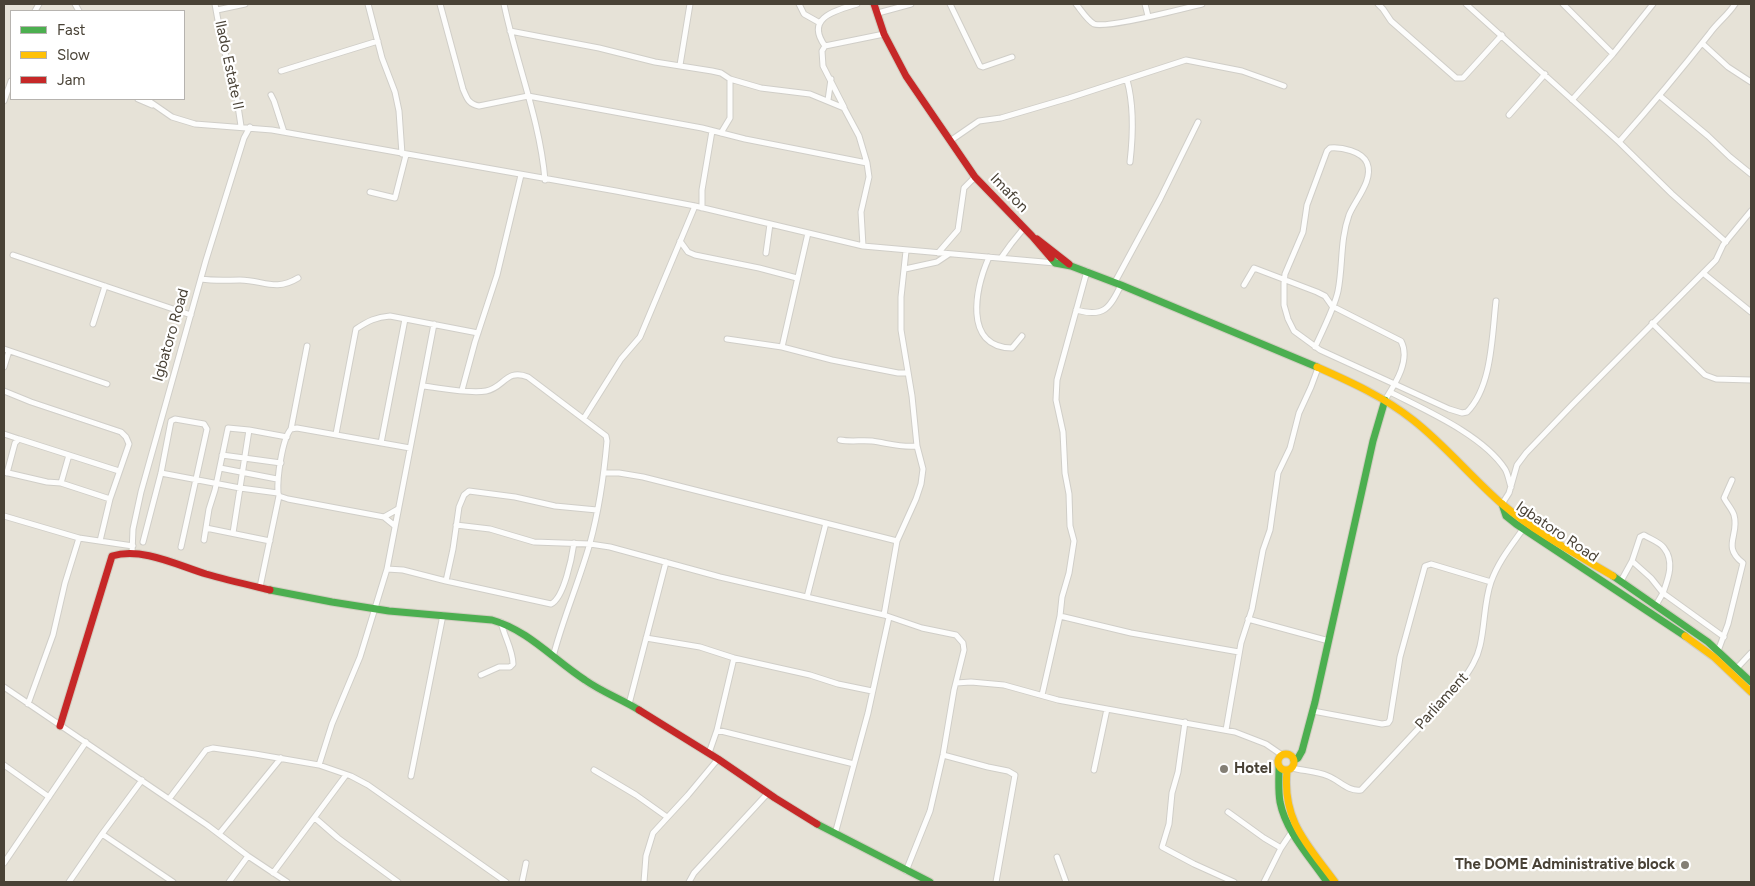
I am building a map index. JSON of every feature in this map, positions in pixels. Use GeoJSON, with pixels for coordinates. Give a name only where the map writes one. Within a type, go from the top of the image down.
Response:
{"type":"FeatureCollection","features":[{"type":"Feature","properties":{"kind":"street","name":"Ilado Estate II"},"geometry":{"type":"LineString","coordinates":[[216,4],[222,42],[236,93],[241,126]]}},
{"type":"Feature","properties":{"kind":"street"},"geometry":{"type":"LineString","coordinates":[[217,10],[245,4]]}},
{"type":"Feature","properties":{"kind":"street"},"geometry":{"type":"LineString","coordinates":[[368,4],[382,58],[395,92],[404,154],[395,198],[370,192]]}},
{"type":"Feature","properties":{"kind":"street"},"geometry":{"type":"LineString","coordinates":[[440,4],[463,89],[468,102],[473,105],[479,106],[528,96],[867,163]]}},
{"type":"Feature","properties":{"kind":"street"},"geometry":{"type":"LineString","coordinates":[[504,4],[536,124],[543,158],[545,180]]}},
{"type":"Feature","properties":{"kind":"street"},"geometry":{"type":"LineString","coordinates":[[680,65],[690,4]]}},
{"type":"Feature","properties":{"kind":"street"},"geometry":{"type":"LineString","coordinates":[[799,4],[804,14],[820,23]]}},
{"type":"Feature","properties":{"kind":"street"},"geometry":{"type":"LineString","coordinates":[[825,46],[819,38],[817,30],[820,23],[833,12],[857,4]]}},
{"type":"Feature","properties":{"kind":"street","name":"Imafon"},"geometry":{"type":"LineString","coordinates":[[874,4],[884,34],[906,76],[950,141],[975,177],[1032,236]]}},
{"type":"Feature","properties":{"kind":"street"},"geometry":{"type":"LineString","coordinates":[[878,13],[911,4]]}},
{"type":"Feature","properties":{"kind":"street"},"geometry":{"type":"LineString","coordinates":[[950,4],[980,66],[983,67],[1012,57]]}},
{"type":"Feature","properties":{"kind":"street"},"geometry":{"type":"LineString","coordinates":[[1076,4],[1089,20],[1100,25],[1130,21],[1202,4]]}},
{"type":"Feature","properties":{"kind":"street"},"geometry":{"type":"LineString","coordinates":[[1145,4],[1148,16]]}},
{"type":"Feature","properties":{"kind":"street"},"geometry":{"type":"LineString","coordinates":[[1378,4],[1391,21],[1456,78],[1463,78],[1502,35]]}},
{"type":"Feature","properties":{"kind":"street"},"geometry":{"type":"LineString","coordinates":[[1466,4],[1545,74],[1672,194],[1726,242]]}},
{"type":"Feature","properties":{"kind":"street"},"geometry":{"type":"LineString","coordinates":[[1563,4],[1613,54]]}},
{"type":"Feature","properties":{"kind":"street"},"geometry":{"type":"LineString","coordinates":[[1572,100],[1613,54],[1652,4]]}},
{"type":"Feature","properties":{"kind":"street"},"geometry":{"type":"LineString","coordinates":[[1619,142],[1660,96],[1703,44],[1711,31],[1730,12],[1735,4]]}},
{"type":"Feature","properties":{"kind":"street"},"geometry":{"type":"LineString","coordinates":[[510,31],[599,48],[656,62],[712,71],[730,79],[771,90],[810,94],[844,108]]}},
{"type":"Feature","properties":{"kind":"street"},"geometry":{"type":"LineString","coordinates":[[863,246],[861,212],[869,177],[867,163],[858,136],[823,66],[822,51],[825,46],[884,34]]}},
{"type":"Feature","properties":{"kind":"street"},"geometry":{"type":"LineString","coordinates":[[281,71],[378,41]]}},
{"type":"Feature","properties":{"kind":"street"},"geometry":{"type":"LineString","coordinates":[[1703,44],[1728,67],[1751,82]]}},
{"type":"Feature","properties":{"kind":"street"},"geometry":{"type":"LineString","coordinates":[[950,141],[979,121],[1001,118],[1186,60],[1242,71],[1284,86]]}},
{"type":"Feature","properties":{"kind":"street"},"geometry":{"type":"LineString","coordinates":[[1509,115],[1545,74]]}},
{"type":"Feature","properties":{"kind":"street"},"geometry":{"type":"LineString","coordinates":[[721,133],[730,118],[730,79]]}},
{"type":"Feature","properties":{"kind":"street"},"geometry":{"type":"LineString","coordinates":[[828,100],[831,79]]}},
{"type":"Feature","properties":{"kind":"street"},"geometry":{"type":"LineString","coordinates":[[1127,80],[1131,94],[1132,147],[1130,162]]}},
{"type":"Feature","properties":{"kind":"street"},"geometry":{"type":"LineString","coordinates":[[4,101],[10,85]]}},
{"type":"Feature","properties":{"kind":"street"},"geometry":{"type":"LineString","coordinates":[[271,95],[284,132]]}},
{"type":"Feature","properties":{"kind":"street"},"geometry":{"type":"LineString","coordinates":[[1660,96],[1751,174]]}},
{"type":"Feature","properties":{"kind":"street"},"geometry":{"type":"LineString","coordinates":[[140,100],[155,106]]}},
{"type":"Feature","properties":{"kind":"street"},"geometry":{"type":"LineString","coordinates":[[147,100],[172,117],[195,124],[241,126],[284,132],[695,206],[863,246],[1071,266],[1118,283],[1318,368],[1385,400],[1434,438],[1502,504],[1511,487],[1520,460],[1652,323],[1716,260],[1726,242],[1751,212]]}},
{"type":"Feature","properties":{"kind":"street"},"geometry":{"type":"LineString","coordinates":[[1076,310],[1096,314],[1113,302],[1118,283],[1198,122]]}},
{"type":"Feature","properties":{"kind":"street","name":"Igbatoro Road"},"geometry":{"type":"LineString","coordinates":[[133,550],[133,529],[141,492],[201,279],[244,138],[250,127]]}},
{"type":"Feature","properties":{"kind":"street"},"geometry":{"type":"LineString","coordinates":[[702,208],[702,190],[712,131]]}},
{"type":"Feature","properties":{"kind":"street"},"geometry":{"type":"LineString","coordinates":[[1315,347],[1338,291],[1343,244],[1349,215],[1366,181],[1368,169],[1367,163],[1360,154],[1334,147],[1330,148],[1327,151],[1307,205],[1303,232],[1284,279],[1284,305],[1294,331],[1315,347],[1449,409],[1462,413],[1467,412],[1480,396],[1490,354],[1496,301]]}},
{"type":"Feature","properties":{"kind":"street"},"geometry":{"type":"LineString","coordinates":[[462,390],[497,275],[521,175]]}},
{"type":"Feature","properties":{"kind":"street"},"geometry":{"type":"LineString","coordinates":[[938,253],[958,230],[964,188],[975,177]]}},
{"type":"Feature","properties":{"kind":"street"},"geometry":{"type":"LineString","coordinates":[[584,418],[621,359],[640,337],[695,206]]}},
{"type":"Feature","properties":{"kind":"street"},"geometry":{"type":"LineString","coordinates":[[766,253],[770,224]]}},
{"type":"Feature","properties":{"kind":"street"},"geometry":{"type":"LineString","coordinates":[[1002,258],[1024,228]]}},
{"type":"Feature","properties":{"kind":"street"},"geometry":{"type":"LineString","coordinates":[[782,348],[808,233]]}},
{"type":"Feature","properties":{"kind":"street"},"geometry":{"type":"LineString","coordinates":[[1032,236],[1055,263]]}},
{"type":"Feature","properties":{"kind":"street"},"geometry":{"type":"LineString","coordinates":[[1032,236],[1071,266]]}},
{"type":"Feature","properties":{"kind":"street"},"geometry":{"type":"LineString","coordinates":[[680,241],[688,252],[695,255],[797,278]]}},
{"type":"Feature","properties":{"kind":"street"},"geometry":{"type":"LineString","coordinates":[[835,834],[872,691],[897,541],[921,484],[923,469],[917,446],[900,317],[906,251]]}},
{"type":"Feature","properties":{"kind":"street"},"geometry":{"type":"LineString","coordinates":[[905,269],[937,262],[949,254]]}},
{"type":"Feature","properties":{"kind":"street"},"geometry":{"type":"LineString","coordinates":[[13,255],[191,315]]}},
{"type":"Feature","properties":{"kind":"street"},"geometry":{"type":"LineString","coordinates":[[989,257],[983,270],[977,305],[976,320],[980,331],[985,338],[1004,348],[1012,348],[1022,336]]}},
{"type":"Feature","properties":{"kind":"street"},"geometry":{"type":"LineString","coordinates":[[1244,285],[1254,268],[1284,279],[1325,296],[1332,306],[1401,341],[1403,348],[1402,368],[1385,400],[1368,460],[1313,711],[1302,751],[1298,758],[1294,760],[1290,769],[1284,793],[1292,819],[1305,841],[1335,882]]}},
{"type":"Feature","properties":{"kind":"street"},"geometry":{"type":"LineString","coordinates":[[1042,695],[1060,616],[1074,541],[1070,526],[1063,432],[1056,400],[1057,380],[1087,271]]}},
{"type":"Feature","properties":{"kind":"street"},"geometry":{"type":"LineString","coordinates":[[1703,273],[1751,312]]}},
{"type":"Feature","properties":{"kind":"street"},"geometry":{"type":"LineString","coordinates":[[201,279],[240,280],[267,285],[281,285],[288,284],[298,278]]}},
{"type":"Feature","properties":{"kind":"street"},"geometry":{"type":"LineString","coordinates":[[93,324],[105,286]]}},
{"type":"Feature","properties":{"kind":"street"},"geometry":{"type":"LineString","coordinates":[[336,434],[356,329],[377,317],[390,316],[478,333]]}},
{"type":"Feature","properties":{"kind":"street"},"geometry":{"type":"LineString","coordinates":[[381,442],[405,319]]}},
{"type":"Feature","properties":{"kind":"street"},"geometry":{"type":"LineString","coordinates":[[1652,323],[1704,375],[1716,379],[1751,380]]}},
{"type":"Feature","properties":{"kind":"street"},"geometry":{"type":"LineString","coordinates":[[319,765],[332,724],[360,657],[388,569],[434,324]]}},
{"type":"Feature","properties":{"kind":"street"},"geometry":{"type":"LineString","coordinates":[[726,339],[782,348],[898,373],[908,373]]}},
{"type":"Feature","properties":{"kind":"street"},"geometry":{"type":"LineString","coordinates":[[260,587],[278,494],[277,479],[287,436],[291,429],[307,346]]}},
{"type":"Feature","properties":{"kind":"street"},"geometry":{"type":"LineString","coordinates":[[4,366],[6,350],[107,384]]}},
{"type":"Feature","properties":{"kind":"street"},"geometry":{"type":"LineString","coordinates":[[1226,730],[1240,652],[1270,530],[1278,473],[1290,448],[1299,413],[1312,387],[1318,368]]}},
{"type":"Feature","properties":{"kind":"street"},"geometry":{"type":"LineString","coordinates":[[423,386],[487,391],[499,385],[508,376],[523,375],[606,436],[604,473],[590,544],[562,622],[553,657]]}},
{"type":"Feature","properties":{"kind":"street"},"geometry":{"type":"LineString","coordinates":[[4,391],[121,432],[126,437],[129,444],[110,499],[100,541]]}},
{"type":"Feature","properties":{"kind":"street"},"geometry":{"type":"LineString","coordinates":[[1390,392],[1479,442],[1506,470],[1511,487]]}},
{"type":"Feature","properties":{"kind":"street"},"geometry":{"type":"LineString","coordinates":[[143,542],[161,473],[171,421],[175,419],[204,424],[207,429],[181,547]]}},
{"type":"Feature","properties":{"kind":"street"},"geometry":{"type":"LineString","coordinates":[[204,540],[228,428],[287,436]]}},
{"type":"Feature","properties":{"kind":"street"},"geometry":{"type":"LineString","coordinates":[[291,429],[297,428],[336,434],[410,448]]}},
{"type":"Feature","properties":{"kind":"street"},"geometry":{"type":"LineString","coordinates":[[233,533],[250,430]]}},
{"type":"Feature","properties":{"kind":"street"},"geometry":{"type":"LineString","coordinates":[[4,434],[119,471]]}},
{"type":"Feature","properties":{"kind":"street"},"geometry":{"type":"LineString","coordinates":[[19,440],[15,443],[5,472],[47,482],[61,483],[110,499]]}},
{"type":"Feature","properties":{"kind":"street"},"geometry":{"type":"LineString","coordinates":[[840,440],[853,442],[866,440],[909,447],[917,446]]}},
{"type":"Feature","properties":{"kind":"street"},"geometry":{"type":"LineString","coordinates":[[61,483],[69,455]]}},
{"type":"Feature","properties":{"kind":"street"},"geometry":{"type":"LineString","coordinates":[[222,455],[281,463]]}},
{"type":"Feature","properties":{"kind":"street"},"geometry":{"type":"LineString","coordinates":[[220,468],[277,479]]}},
{"type":"Feature","properties":{"kind":"street"},"geometry":{"type":"LineString","coordinates":[[161,473],[196,481],[278,494],[384,517],[395,526]]}},
{"type":"Feature","properties":{"kind":"street"},"geometry":{"type":"LineString","coordinates":[[604,473],[619,473],[643,477],[897,541]]}},
{"type":"Feature","properties":{"kind":"street"},"geometry":{"type":"LineString","coordinates":[[1718,650],[1724,637],[1743,563],[1736,558],[1732,550],[1735,516],[1724,498],[1732,480]]}},
{"type":"Feature","properties":{"kind":"street"},"geometry":{"type":"LineString","coordinates":[[446,581],[459,507],[464,495],[469,491],[515,497],[555,506],[597,510]]}},
{"type":"Feature","properties":{"kind":"street","name":"Igbatoro Road"},"geometry":{"type":"LineString","coordinates":[[1502,504],[1502,510],[1506,515],[1523,529],[1670,624],[1720,662],[1751,692]]}},
{"type":"Feature","properties":{"kind":"street","name":"Igbatoro Road"},"geometry":{"type":"LineString","coordinates":[[1502,504],[1538,531],[1620,581],[1695,632],[1718,650],[1751,682]]}},
{"type":"Feature","properties":{"kind":"street"},"geometry":{"type":"LineString","coordinates":[[384,517],[398,509]]}},
{"type":"Feature","properties":{"kind":"street"},"geometry":{"type":"LineString","coordinates":[[4,516],[79,538],[100,541],[133,550],[208,574],[260,587],[376,610],[501,622],[534,641],[573,673],[718,758],[768,794],[835,834],[930,882]]}},
{"type":"Feature","properties":{"kind":"street"},"geometry":{"type":"LineString","coordinates":[[807,597],[826,524]]}},
{"type":"Feature","properties":{"kind":"street"},"geometry":{"type":"LineString","coordinates":[[456,525],[490,529],[534,542],[590,544],[886,616],[922,628],[956,636],[963,643],[964,650],[943,755],[927,821],[906,871]]}},
{"type":"Feature","properties":{"kind":"street"},"geometry":{"type":"LineString","coordinates":[[206,528],[270,541]]}},
{"type":"Feature","properties":{"kind":"street"},"geometry":{"type":"LineString","coordinates":[[1523,529],[1530,528],[1538,531]]}},
{"type":"Feature","properties":{"kind":"street","name":"Parliament"},"geometry":{"type":"LineString","coordinates":[[1290,769],[1320,773],[1349,788],[1361,790],[1461,683],[1473,664],[1480,646],[1491,582],[1502,558],[1523,529]]}},
{"type":"Feature","properties":{"kind":"street"},"geometry":{"type":"LineString","coordinates":[[1620,581],[1632,562],[1641,536],[1644,535],[1663,546],[1670,561],[1670,568],[1663,594],[1656,605]]}},
{"type":"Feature","properties":{"kind":"street"},"geometry":{"type":"LineString","coordinates":[[28,704],[53,635],[65,583],[79,538]]}},
{"type":"Feature","properties":{"kind":"street"},"geometry":{"type":"LineString","coordinates":[[388,569],[403,570],[550,604],[554,603],[566,578],[574,543]]}},
{"type":"Feature","properties":{"kind":"street"},"geometry":{"type":"LineString","coordinates":[[60,726],[112,556],[118,552],[133,550]]}},
{"type":"Feature","properties":{"kind":"street"},"geometry":{"type":"LineString","coordinates":[[628,704],[666,562]]}},
{"type":"Feature","properties":{"kind":"street"},"geometry":{"type":"LineString","coordinates":[[1632,562],[1651,578],[1663,594],[1724,637]]}},
{"type":"Feature","properties":{"kind":"street"},"geometry":{"type":"LineString","coordinates":[[1313,711],[1382,724],[1388,723],[1400,657],[1425,566],[1431,564],[1491,582]]}},
{"type":"Feature","properties":{"kind":"street"},"geometry":{"type":"LineString","coordinates":[[411,776],[443,615]]}},
{"type":"Feature","properties":{"kind":"street"},"geometry":{"type":"LineString","coordinates":[[1060,616],[1131,633],[1240,652]]}},
{"type":"Feature","properties":{"kind":"street"},"geometry":{"type":"LineString","coordinates":[[1248,619],[1329,641]]}},
{"type":"Feature","properties":{"kind":"street"},"geometry":{"type":"LineString","coordinates":[[1695,632],[1702,621]]}},
{"type":"Feature","properties":{"kind":"street"},"geometry":{"type":"LineString","coordinates":[[481,675],[499,667],[510,667],[513,664],[512,654],[504,636],[501,622]]}},
{"type":"Feature","properties":{"kind":"street"},"geometry":{"type":"LineString","coordinates":[[646,638],[700,647],[734,658],[872,691]]}},
{"type":"Feature","properties":{"kind":"street"},"geometry":{"type":"LineString","coordinates":[[1737,668],[1751,653]]}},
{"type":"Feature","properties":{"kind":"street"},"geometry":{"type":"LineString","coordinates":[[708,753],[717,730],[734,658]]}},
{"type":"Feature","properties":{"kind":"street"},"geometry":{"type":"LineString","coordinates":[[956,683],[971,682],[1004,685],[1058,700],[1226,730],[1243,734],[1266,744],[1282,755],[1288,754],[1294,760]]}},
{"type":"Feature","properties":{"kind":"street"},"geometry":{"type":"LineString","coordinates":[[4,687],[142,780],[287,882]]}},
{"type":"Feature","properties":{"kind":"street"},"geometry":{"type":"LineString","coordinates":[[1094,770],[1107,709]]}},
{"type":"Feature","properties":{"kind":"street"},"geometry":{"type":"LineString","coordinates":[[1185,722],[1178,772],[1172,794],[1169,824],[1162,847],[1234,882]]}},
{"type":"Feature","properties":{"kind":"street"},"geometry":{"type":"LineString","coordinates":[[717,730],[854,764]]}},
{"type":"Feature","properties":{"kind":"street"},"geometry":{"type":"LineString","coordinates":[[4,863],[86,742]]}},
{"type":"Feature","properties":{"kind":"street"},"geometry":{"type":"LineString","coordinates":[[169,799],[206,750],[213,748],[319,765],[368,785],[506,882]]}},
{"type":"Feature","properties":{"kind":"street"},"geometry":{"type":"LineString","coordinates":[[943,755],[1008,771],[1015,775],[996,882]]}},
{"type":"Feature","properties":{"kind":"street"},"geometry":{"type":"LineString","coordinates":[[1282,755],[1278,762],[1280,767],[1278,780],[1280,804],[1292,832],[1327,882]]}},
{"type":"Feature","properties":{"kind":"street"},"geometry":{"type":"LineString","coordinates":[[219,834],[281,758]]}},
{"type":"Feature","properties":{"kind":"street"},"geometry":{"type":"LineString","coordinates":[[644,882],[646,856],[653,833],[688,796],[718,758]]}},
{"type":"Feature","properties":{"kind":"street"},"geometry":{"type":"LineString","coordinates":[[4,765],[49,798]]}},
{"type":"Feature","properties":{"kind":"street"},"geometry":{"type":"LineString","coordinates":[[1280,767],[1290,769]]}},
{"type":"Feature","properties":{"kind":"street"},"geometry":{"type":"LineString","coordinates":[[594,770],[636,794],[667,817]]}},
{"type":"Feature","properties":{"kind":"street"},"geometry":{"type":"LineString","coordinates":[[273,873],[302,833],[316,818],[346,775]]}},
{"type":"Feature","properties":{"kind":"street"},"geometry":{"type":"LineString","coordinates":[[69,882],[142,780]]}},
{"type":"Feature","properties":{"kind":"street"},"geometry":{"type":"LineString","coordinates":[[689,882],[700,867],[768,794]]}},
{"type":"Feature","properties":{"kind":"street"},"geometry":{"type":"LineString","coordinates":[[1228,812],[1281,848]]}},
{"type":"Feature","properties":{"kind":"street"},"geometry":{"type":"LineString","coordinates":[[316,818],[338,838],[398,882]]}},
{"type":"Feature","properties":{"kind":"street"},"geometry":{"type":"LineString","coordinates":[[1264,882],[1281,848],[1292,832]]}},
{"type":"Feature","properties":{"kind":"street"},"geometry":{"type":"LineString","coordinates":[[102,834],[173,882]]}},
{"type":"Feature","properties":{"kind":"street"},"geometry":{"type":"LineString","coordinates":[[229,882],[248,856]]}},
{"type":"Feature","properties":{"kind":"street"},"geometry":{"type":"LineString","coordinates":[[1057,857],[1066,882]]}},
{"type":"Feature","properties":{"kind":"street"},"geometry":{"type":"LineString","coordinates":[[522,882],[526,863]]}},
{"type":"Feature","properties":{"kind":"shaded area"},"geometry":{"type":"Polygon","coordinates":[[[4,4],[1751,4],[1751,882],[4,882],[4,4]]]}},
{"type":"Feature","properties":{"kind":"traffic: fast"},"geometry":{"type":"LineString","coordinates":[[1051,258],[1055,263],[1071,266],[1121,285],[1317,367]]}},
{"type":"Feature","properties":{"kind":"traffic: fast"},"geometry":{"type":"LineString","coordinates":[[1294,760],[1298,758],[1302,751],[1315,702],[1373,441],[1385,400]]}},
{"type":"Feature","properties":{"kind":"traffic: fast"},"geometry":{"type":"LineString","coordinates":[[1502,504],[1506,516],[1516,524],[1685,636]]}},
{"type":"Feature","properties":{"kind":"traffic: fast"},"geometry":{"type":"LineString","coordinates":[[1613,576],[1708,642],[1751,682]]}},
{"type":"Feature","properties":{"kind":"traffic: fast"},"geometry":{"type":"LineString","coordinates":[[270,590],[389,611],[492,620],[529,638],[591,684],[639,710]]}},
{"type":"Feature","properties":{"kind":"traffic: fast"},"geometry":{"type":"LineString","coordinates":[[1279,767],[1279,798],[1287,824],[1327,882]]}},
{"type":"Feature","properties":{"kind":"traffic: fast"},"geometry":{"type":"LineString","coordinates":[[817,824],[930,882]]}},
{"type":"Feature","properties":{"kind":"traffic: slow"},"geometry":{"type":"LineString","coordinates":[[1317,367],[1391,404],[1425,430],[1502,504],[1528,524],[1613,576]]}},
{"type":"Feature","properties":{"kind":"traffic: slow"},"geometry":{"type":"LineString","coordinates":[[1685,636],[1714,657],[1751,692]]}},
{"type":"Feature","properties":{"kind":"traffic: slow"},"geometry":{"type":"LineString","coordinates":[[1283,754],[1289,754],[1294,759],[1294,762],[1292,768],[1283,770],[1278,765],[1278,759],[1283,754]]}},
{"type":"Feature","properties":{"kind":"traffic: slow"},"geometry":{"type":"LineString","coordinates":[[1287,771],[1287,789],[1293,818],[1307,844],[1335,882]]}},
{"type":"Feature","properties":{"kind":"traffic: jam"},"geometry":{"type":"LineString","coordinates":[[874,4],[884,34],[906,76],[975,177],[1051,258]]}},
{"type":"Feature","properties":{"kind":"traffic: jam"},"geometry":{"type":"LineString","coordinates":[[1037,239],[1069,264]]}},
{"type":"Feature","properties":{"kind":"traffic: jam"},"geometry":{"type":"LineString","coordinates":[[60,726],[112,556],[123,554],[147,555],[206,574],[270,590]]}},
{"type":"Feature","properties":{"kind":"traffic: jam"},"geometry":{"type":"LineString","coordinates":[[639,710],[817,824]]}},
{"type":"Feature","properties":{"kind":"place","name":"Hotel"},"geometry":{"type":"Point","coordinates":[1224,769]}},
{"type":"Feature","properties":{"kind":"place","name":"The DOME Administrative block"},"geometry":{"type":"Point","coordinates":[1685,865]}}]}
